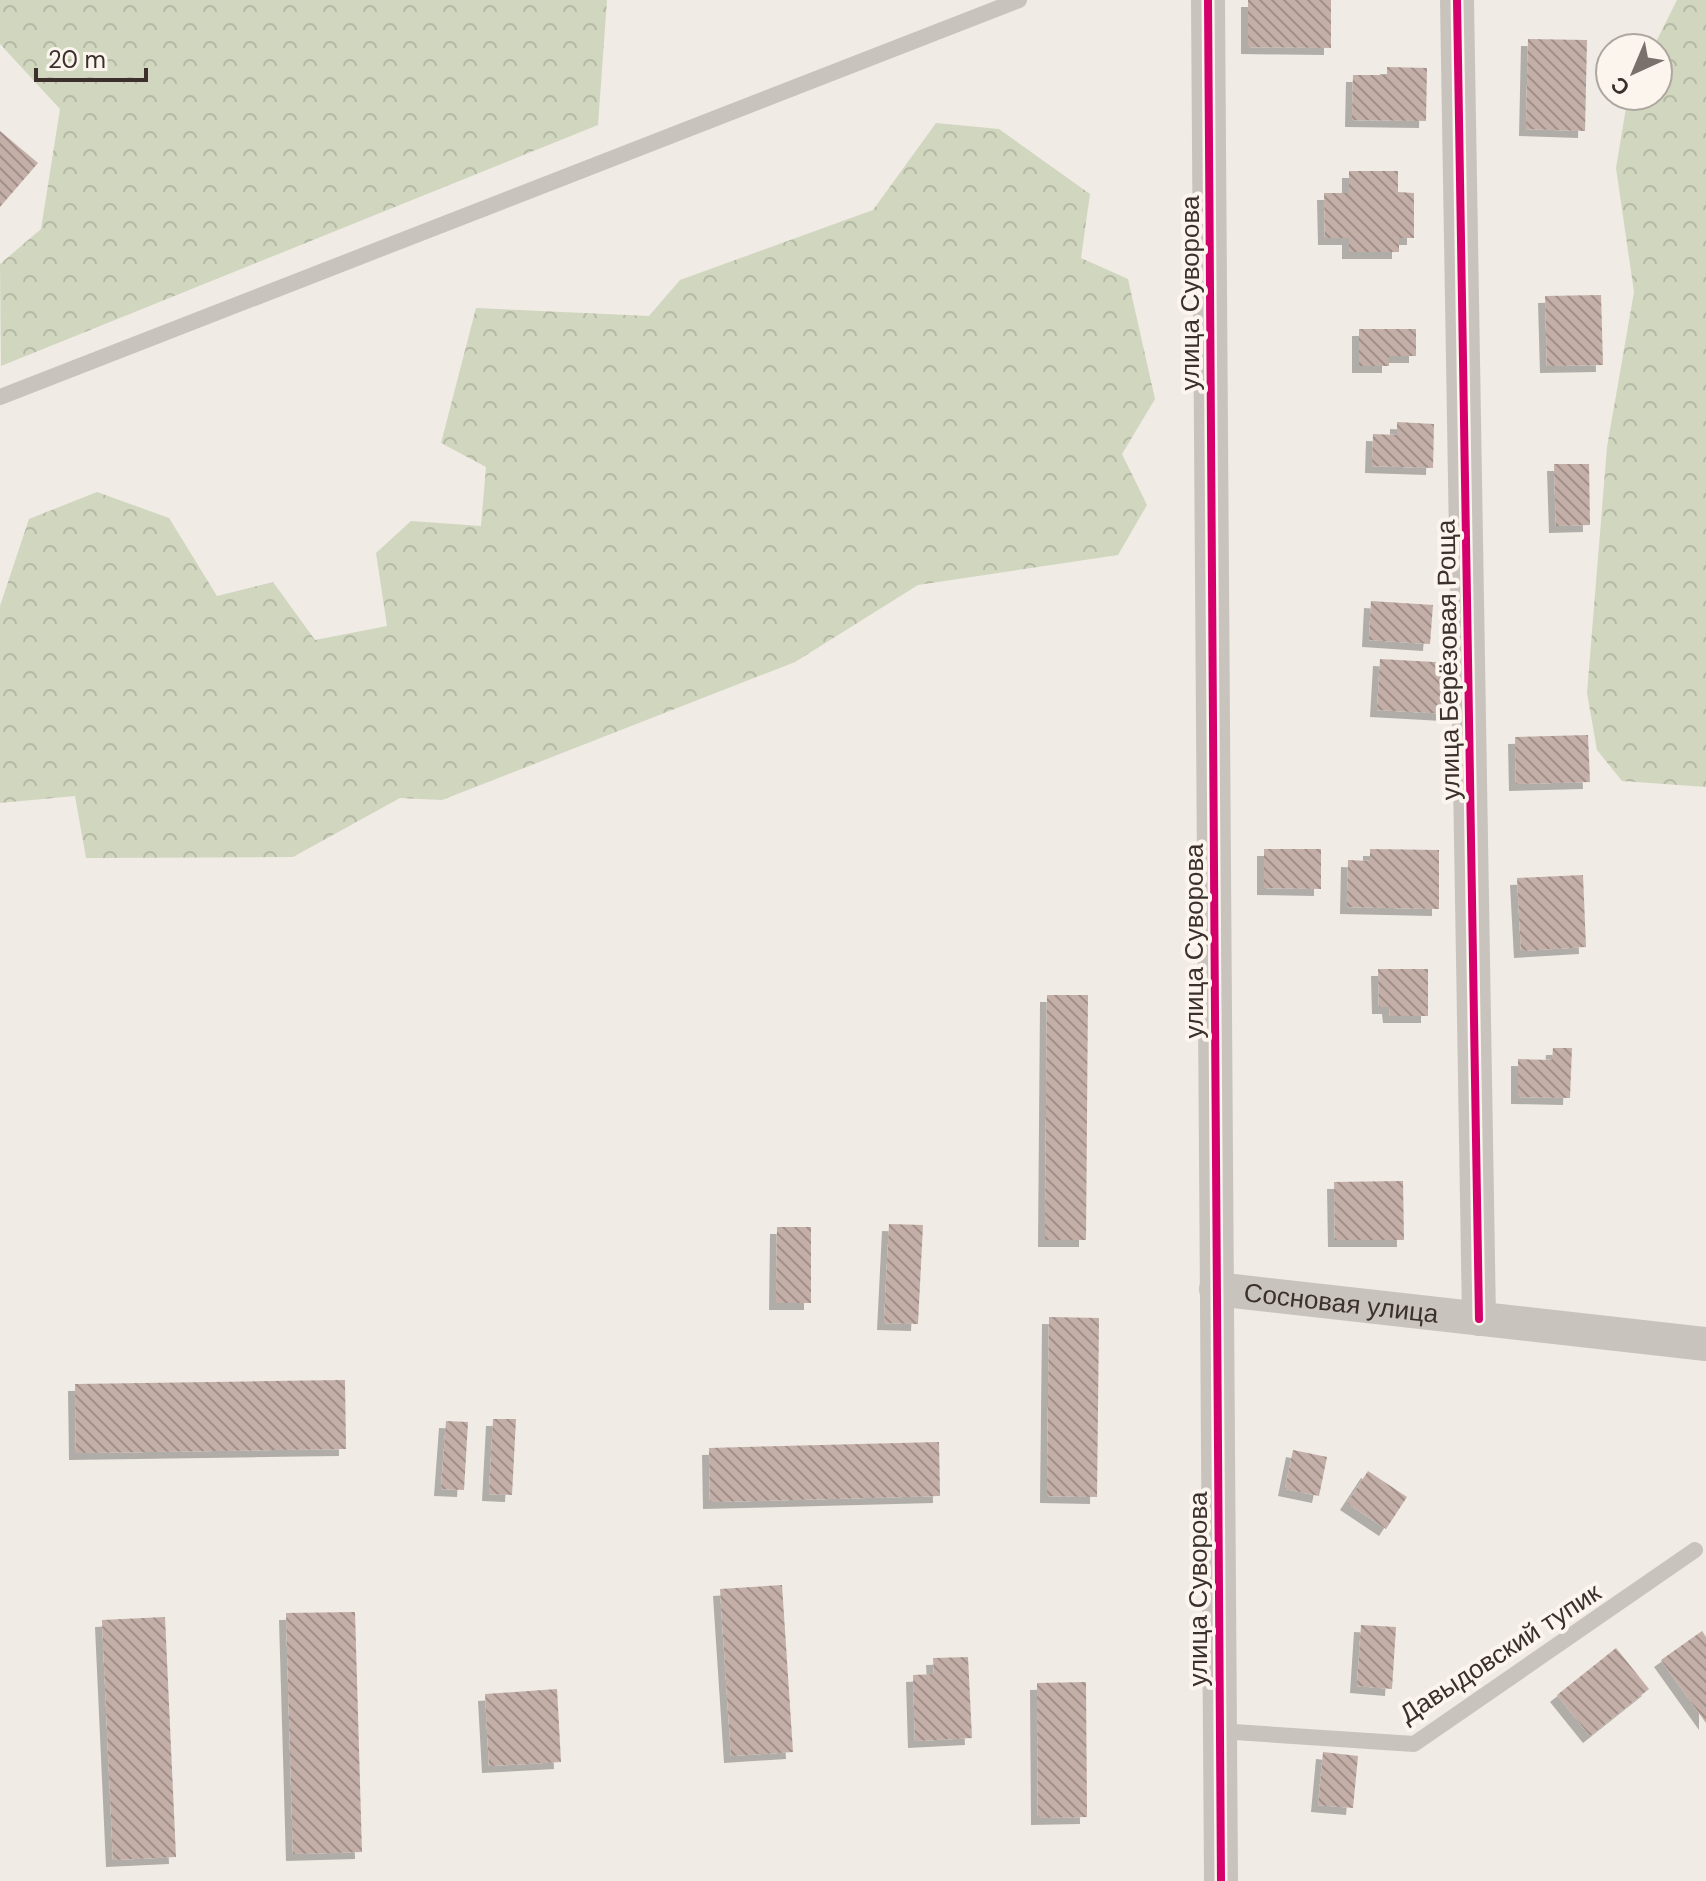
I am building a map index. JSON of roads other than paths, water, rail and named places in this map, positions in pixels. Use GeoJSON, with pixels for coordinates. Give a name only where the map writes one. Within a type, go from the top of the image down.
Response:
{"type":"FeatureCollection","features":[{"type":"Feature","properties":{"kind":"street","name":"улица Суворова"},"geometry":{"type":"LineString","coordinates":[[1208,0],[1221,1881]]}},
{"type":"Feature","properties":{"kind":"street","name":"улица Берёзовая Роща"},"geometry":{"type":"LineString","coordinates":[[1457,0],[1479,1319]]}},
{"type":"Feature","properties":{"kind":"street","name":"Сосновая улица"},"geometry":{"type":"LineString","coordinates":[[1216,1289],[1706,1344]]}},
{"type":"Feature","properties":{"kind":"lane"},"geometry":{"type":"LineString","coordinates":[[0,397],[1019,0]]}},
{"type":"Feature","properties":{"kind":"lane","name":"Давыдовский тупик"},"geometry":{"type":"LineString","coordinates":[[1219,1731],[1414,1744],[1695,1550]]}}]}
